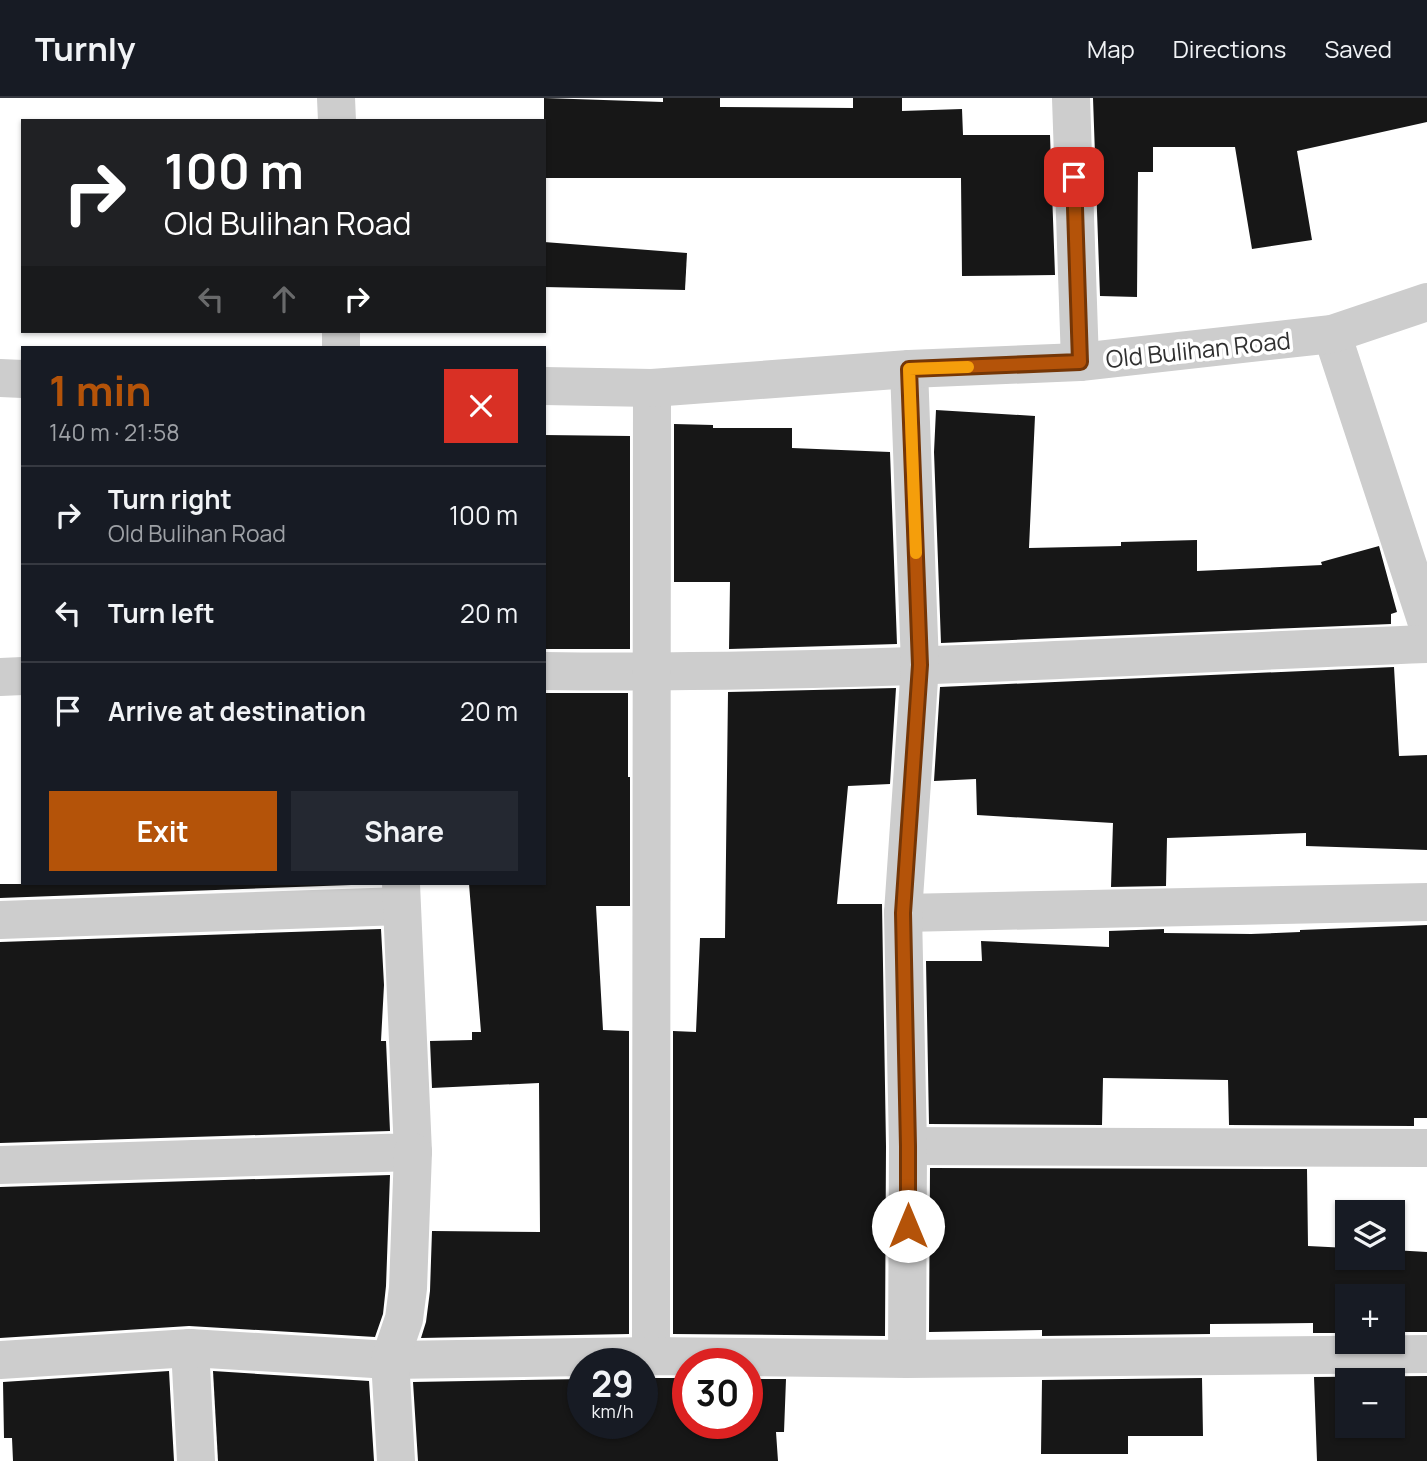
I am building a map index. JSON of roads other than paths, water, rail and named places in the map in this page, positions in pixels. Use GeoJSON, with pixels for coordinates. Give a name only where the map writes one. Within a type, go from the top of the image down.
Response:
{"type":"FeatureCollection","features":[{"type":"Feature","properties":{"kind":"street"},"geometry":{"type":"LineString","coordinates":[[336,98],[337,119]]}},
{"type":"Feature","properties":{"kind":"street"},"geometry":{"type":"LineString","coordinates":[[1071,98],[1080,362]]}},
{"type":"Feature","properties":{"kind":"street","name":"Old Bulihan Road"},"geometry":{"type":"LineString","coordinates":[[546,386],[652,388],[909,369],[1080,362],[1332,334],[1427,302]]}},
{"type":"Feature","properties":{"kind":"street"},"geometry":{"type":"LineString","coordinates":[[1332,334],[1427,623]]}},
{"type":"Feature","properties":{"kind":"street"},"geometry":{"type":"LineString","coordinates":[[907,1359],[908,1146],[903,913],[920,665],[909,369]]}},
{"type":"Feature","properties":{"kind":"street"},"geometry":{"type":"LineString","coordinates":[[0,378],[21,379]]}},
{"type":"Feature","properties":{"kind":"street"},"geometry":{"type":"LineString","coordinates":[[651,1348],[652,388]]}},
{"type":"Feature","properties":{"kind":"street"},"geometry":{"type":"LineString","coordinates":[[546,671],[651,673],[920,665],[1427,643]]}},
{"type":"Feature","properties":{"kind":"street"},"geometry":{"type":"LineString","coordinates":[[0,677],[21,676]]}},
{"type":"Feature","properties":{"kind":"street"},"geometry":{"type":"LineString","coordinates":[[0,920],[401,895],[413,1152],[408,1288],[404,1319],[390,1360],[396,1461]]}},
{"type":"Feature","properties":{"kind":"street"},"geometry":{"type":"LineString","coordinates":[[903,913],[1427,902]]}},
{"type":"Feature","properties":{"kind":"street"},"geometry":{"type":"LineString","coordinates":[[908,1146],[1427,1148]]}},
{"type":"Feature","properties":{"kind":"street"},"geometry":{"type":"LineString","coordinates":[[0,1165],[413,1152]]}},
{"type":"Feature","properties":{"kind":"street"},"geometry":{"type":"LineString","coordinates":[[0,1360],[190,1348],[390,1360],[567,1357]]}},
{"type":"Feature","properties":{"kind":"street"},"geometry":{"type":"LineString","coordinates":[[190,1348],[196,1461]]}},
{"type":"Feature","properties":{"kind":"street"},"geometry":{"type":"LineString","coordinates":[[658,1356],[907,1359],[1427,1354]]}}]}
